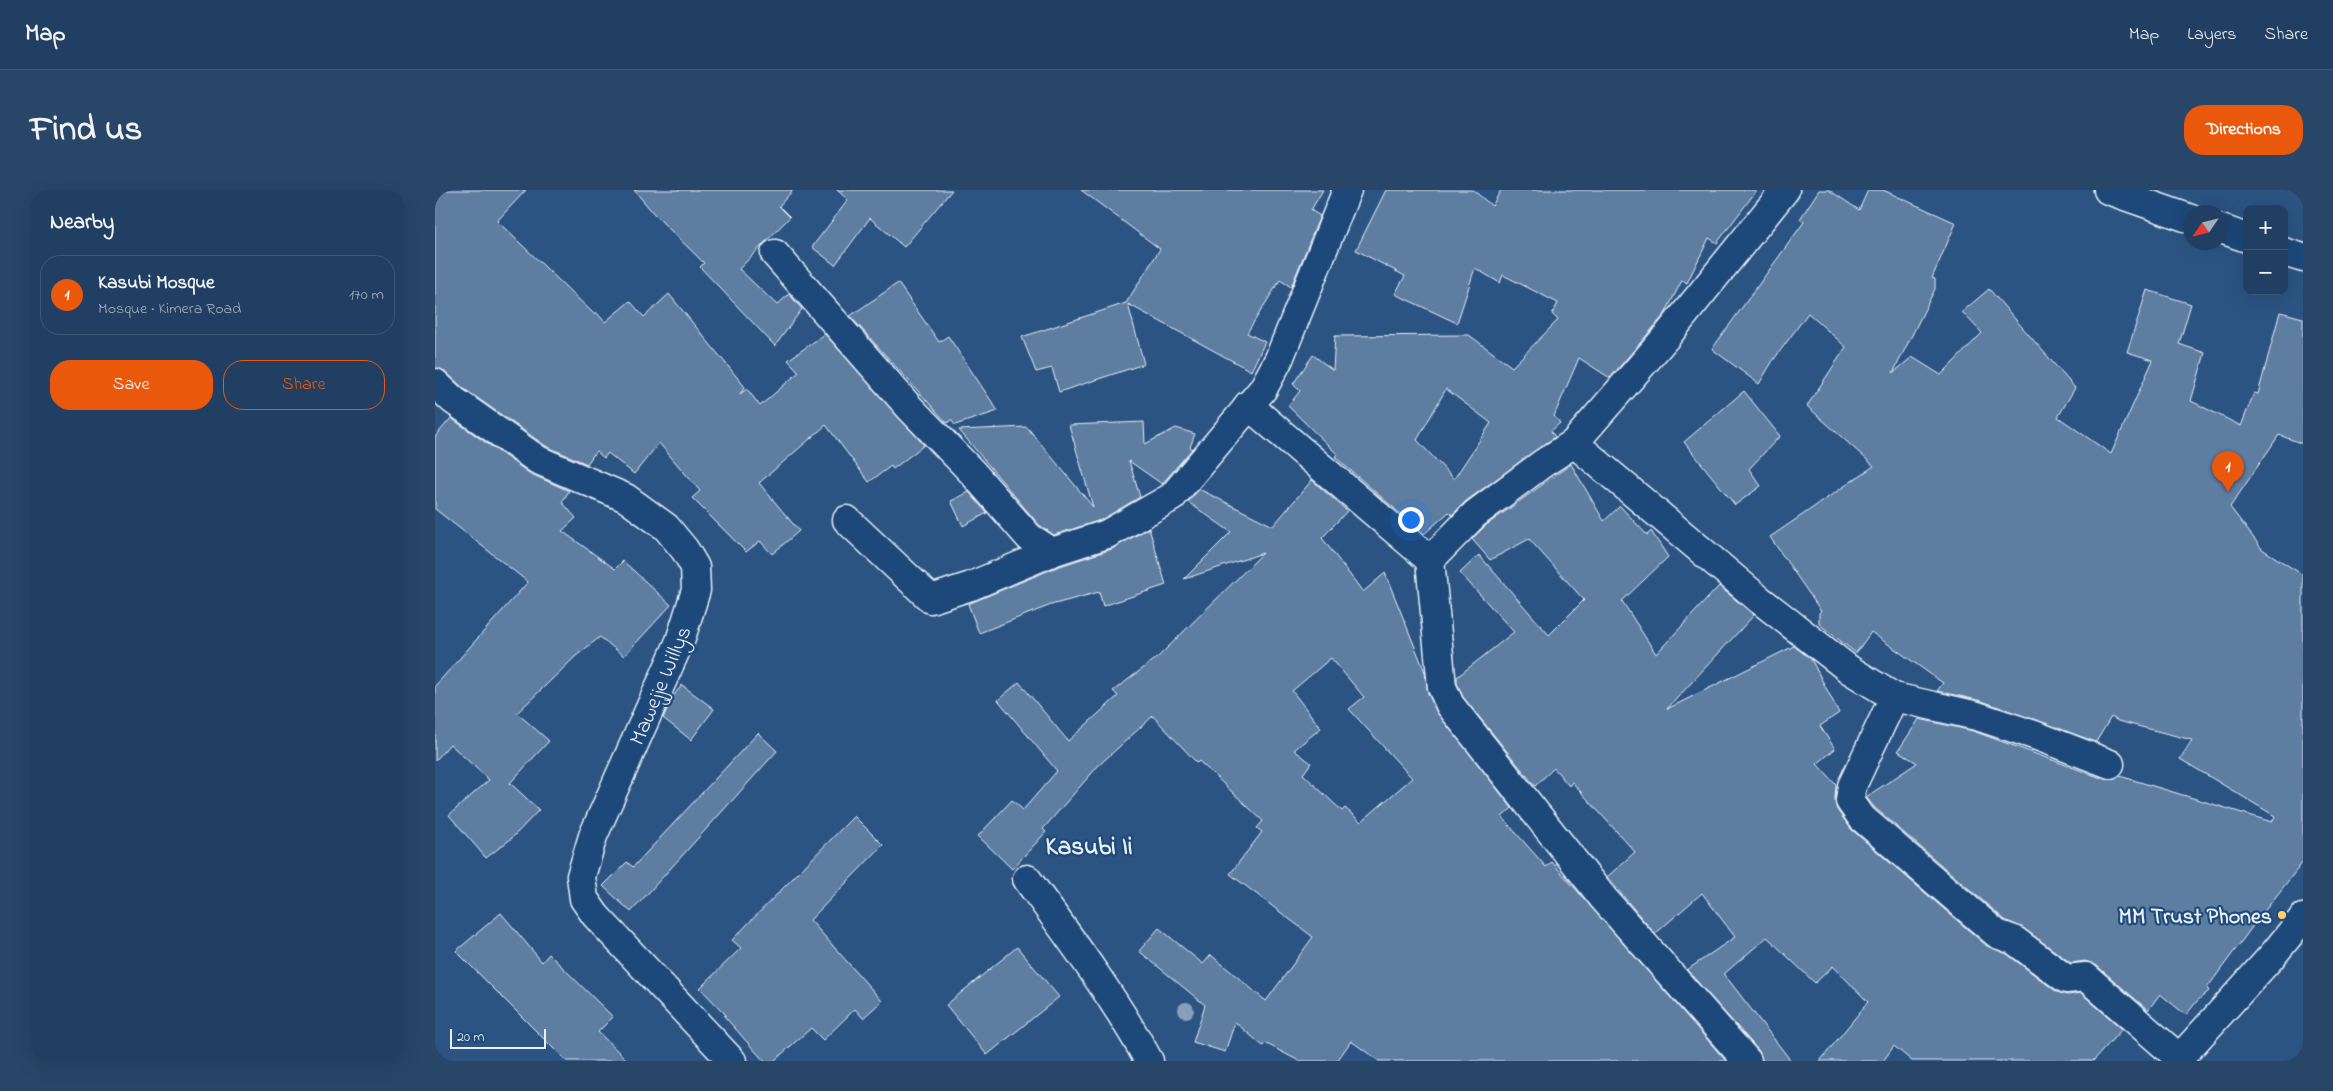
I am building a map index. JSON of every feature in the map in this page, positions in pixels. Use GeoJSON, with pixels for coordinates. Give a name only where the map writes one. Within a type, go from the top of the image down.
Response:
{"type":"FeatureCollection","features":[{"type":"Feature","properties":{"kind":"street"},"geometry":{"type":"LineString","coordinates":[[847,520],[931,599],[971,586],[1052,552],[1107,534],[1172,497],[1263,389],[1279,360],[1347,190]]}},
{"type":"Feature","properties":{"kind":"street"},"geometry":{"type":"LineString","coordinates":[[1430,560],[1475,514],[1542,464],[1574,443],[1667,336],[1785,190]]}},
{"type":"Feature","properties":{"kind":"street"},"geometry":{"type":"LineString","coordinates":[[2108,190],[2183,216]]}},
{"type":"Feature","properties":{"kind":"street"},"geometry":{"type":"LineString","coordinates":[[2228,231],[2243,237]]}},
{"type":"Feature","properties":{"kind":"street"},"geometry":{"type":"LineString","coordinates":[[2288,253],[2303,258]]}},
{"type":"Feature","properties":{"kind":"street"},"geometry":{"type":"LineString","coordinates":[[775,254],[910,408],[973,473],[1029,537],[1052,552]]}},
{"type":"Feature","properties":{"kind":"street","name":"Mawejje Willys"},"geometry":{"type":"LineString","coordinates":[[435,383],[453,400],[538,460],[626,498],[666,527],[685,550],[695,567],[696,590],[680,641],[593,836],[581,876],[584,900],[596,916],[732,1061]]}},
{"type":"Feature","properties":{"kind":"street"},"geometry":{"type":"LineString","coordinates":[[1248,405],[1430,560],[1442,687],[1450,705],[1587,879],[1747,1061]]}},
{"type":"Feature","properties":{"kind":"street"},"geometry":{"type":"LineString","coordinates":[[1574,443],[1761,600],[1850,670],[1894,697],[1977,716],[2037,736],[2110,764]]}},
{"type":"Feature","properties":{"kind":"street"},"geometry":{"type":"LineString","coordinates":[[1894,697],[1852,786],[1850,801],[1861,818],[1997,934],[2015,940],[2066,979],[2086,977],[2178,1060],[2272,956],[2303,918]]}},
{"type":"Feature","properties":{"kind":"street"},"geometry":{"type":"LineString","coordinates":[[1027,879],[1067,934],[1135,1036],[1149,1061]]}},
{"type":"Feature","properties":{"kind":"building"},"geometry":{"type":"Polygon","coordinates":[[[435,190],[526,190],[497,221],[594,314],[596,312],[605,322],[630,301],[644,317],[669,294],[745,387],[740,394],[747,389],[760,406],[799,372],[788,360],[825,334],[924,445],[893,469],[891,466],[869,482],[826,425],[759,483],[799,531],[772,554],[760,541],[746,552],[692,498],[700,491],[659,443],[634,474],[608,453],[604,458],[596,451],[587,464],[546,446],[463,388],[445,371],[435,368],[435,190]]]}},
{"type":"Feature","properties":{"kind":"building"},"geometry":{"type":"Polygon","coordinates":[[[634,190],[793,190],[779,206],[790,217],[739,269],[777,305],[789,294],[802,309],[775,346],[700,267],[704,263],[655,215],[634,190]]]}},
{"type":"Feature","properties":{"kind":"building"},"geometry":{"type":"Polygon","coordinates":[[[837,190],[952,190],[904,247],[870,218],[835,265],[812,247],[848,200],[837,190]]]}},
{"type":"Feature","properties":{"kind":"building"},"geometry":{"type":"Polygon","coordinates":[[[1081,190],[1323,190],[1311,210],[1320,216],[1291,287],[1280,280],[1247,333],[1265,342],[1251,371],[1128,304],[1144,364],[1059,392],[1052,368],[1036,372],[1022,337],[1126,303],[1160,249],[1081,190]]]}},
{"type":"Feature","properties":{"kind":"building"},"geometry":{"type":"Polygon","coordinates":[[[1386,190],[1473,190],[1492,206],[1501,190],[1757,190],[1717,243],[1709,238],[1687,283],[1682,280],[1665,314],[1610,378],[1579,358],[1554,416],[1560,423],[1551,431],[1555,437],[1466,501],[1452,515],[1449,512],[1424,534],[1335,457],[1338,455],[1288,406],[1300,391],[1293,384],[1313,355],[1333,370],[1335,336],[1469,335],[1512,367],[1558,320],[1552,314],[1558,303],[1503,275],[1500,283],[1475,268],[1457,323],[1395,294],[1405,276],[1356,250],[1386,190]],[[1446,389],[1417,440],[1454,479],[1491,423],[1446,389]]]}},
{"type":"Feature","properties":{"kind":"building"},"geometry":{"type":"Polygon","coordinates":[[[1819,190],[1829,190],[1859,210],[1868,190],[1883,190],[1956,223],[1932,278],[1935,279],[1935,289],[1893,373],[1912,357],[1941,375],[1982,333],[1962,312],[1989,289],[2075,388],[2058,417],[2111,454],[2153,360],[2127,352],[2147,290],[2191,304],[2179,344],[2205,353],[2191,401],[2241,426],[2254,393],[2258,394],[2280,312],[2303,318],[2303,444],[2279,435],[2230,507],[2262,549],[2303,575],[2303,862],[2207,988],[2209,991],[2197,1001],[2186,1015],[2160,994],[2148,1010],[2096,965],[2085,961],[2071,963],[2023,928],[2005,920],[1874,807],[1866,797],[1917,763],[1898,751],[1919,719],[1973,731],[2104,779],[2113,779],[2120,776],[2272,822],[2275,816],[2180,759],[2192,740],[2118,721],[2111,717],[2096,742],[1982,701],[1937,691],[1943,683],[1871,632],[1856,653],[1819,624],[1819,613],[1821,611],[1770,537],[1874,466],[1807,406],[1846,347],[1808,313],[1772,362],[1759,384],[1712,349],[1804,222],[1800,219],[1819,190]]]}},
{"type":"Feature","properties":{"kind":"building"},"geometry":{"type":"Polygon","coordinates":[[[898,283],[939,342],[948,336],[998,411],[955,425],[951,420],[947,423],[850,316],[898,283]]]}},
{"type":"Feature","properties":{"kind":"building"},"geometry":{"type":"Polygon","coordinates":[[[1744,391],[1780,436],[1749,469],[1761,486],[1735,505],[1684,442],[1744,391]]]}},
{"type":"Feature","properties":{"kind":"building"},"geometry":{"type":"Polygon","coordinates":[[[451,418],[529,473],[569,491],[562,502],[576,518],[562,531],[615,569],[623,561],[671,605],[624,656],[600,637],[576,656],[517,713],[549,741],[510,783],[539,810],[512,838],[486,858],[449,815],[489,780],[450,744],[435,761],[435,686],[528,582],[435,509],[435,437],[451,418]]]}},
{"type":"Feature","properties":{"kind":"building"},"geometry":{"type":"Polygon","coordinates":[[[1144,422],[1145,444],[1176,428],[1195,434],[1190,447],[1192,449],[1162,484],[1129,461],[1140,497],[1101,520],[1054,535],[1039,525],[959,430],[1027,427],[1093,507],[1069,425],[1144,422]]]}},
{"type":"Feature","properties":{"kind":"building"},"geometry":{"type":"Polygon","coordinates":[[[1571,464],[1604,521],[1620,506],[1647,535],[1651,531],[1668,557],[1622,601],[1656,654],[1719,586],[1754,615],[1667,709],[1794,646],[1811,659],[1839,713],[1820,726],[1835,749],[1817,764],[1836,785],[1835,799],[1837,810],[1852,830],[1987,946],[2007,954],[2057,992],[2068,995],[2081,993],[2122,1029],[2093,1061],[1912,1061],[1894,1046],[1883,1061],[1820,1061],[1868,1002],[1833,966],[1815,983],[1767,937],[1724,974],[1791,1061],[1762,1061],[1759,1051],[1687,970],[1735,937],[1702,893],[1655,934],[1607,877],[1635,852],[1572,782],[1569,786],[1554,768],[1535,786],[1463,697],[1457,683],[1457,677],[1514,632],[1460,573],[1479,555],[1549,635],[1584,600],[1529,539],[1490,560],[1472,539],[1485,526],[1571,464]]]}},
{"type":"Feature","properties":{"kind":"building"},"geometry":{"type":"Polygon","coordinates":[[[1312,480],[1347,511],[1322,538],[1363,592],[1385,573],[1425,672],[1428,693],[1436,711],[1512,808],[1502,817],[1546,867],[1552,862],[1726,1061],[1379,1061],[1351,1041],[1337,1061],[1299,1061],[1265,1043],[1263,1046],[1235,1022],[1225,1052],[1193,1042],[1205,1005],[1139,951],[1159,928],[1203,964],[1211,955],[1266,1001],[1313,937],[1230,874],[1262,832],[1257,828],[1263,821],[1199,761],[1197,763],[1153,716],[1098,766],[1043,829],[1046,832],[1012,869],[978,836],[1012,800],[1023,810],[1057,771],[998,700],[1019,682],[1068,741],[1118,696],[1113,691],[1158,657],[1263,553],[1184,579],[1231,532],[1188,502],[1199,489],[1273,526],[1312,480]],[[1331,658],[1292,691],[1321,728],[1294,750],[1311,763],[1303,774],[1342,811],[1345,808],[1361,822],[1412,778],[1349,709],[1364,697],[1331,658]]]}},
{"type":"Feature","properties":{"kind":"building"},"geometry":{"type":"Polygon","coordinates":[[[969,492],[987,513],[963,526],[951,501],[969,492]]]}},
{"type":"Feature","properties":{"kind":"building"},"geometry":{"type":"Polygon","coordinates":[[[1149,528],[1166,585],[1103,606],[1099,592],[1051,605],[979,633],[968,604],[1057,567],[1112,549],[1149,528]]]}},
{"type":"Feature","properties":{"kind":"building"},"geometry":{"type":"Polygon","coordinates":[[[682,685],[714,709],[691,740],[663,718],[672,698],[682,685]]]}},
{"type":"Feature","properties":{"kind":"building"},"geometry":{"type":"Polygon","coordinates":[[[758,733],[777,751],[631,912],[603,886],[627,862],[633,867],[758,733]]]}},
{"type":"Feature","properties":{"kind":"building"},"geometry":{"type":"Polygon","coordinates":[[[854,816],[883,845],[810,920],[882,1001],[863,1018],[855,1009],[823,1040],[811,1028],[774,1061],[764,1061],[724,1016],[726,1015],[700,988],[741,948],[732,940],[854,816]]]}},
{"type":"Feature","properties":{"kind":"building"},"geometry":{"type":"Polygon","coordinates":[[[501,913],[542,962],[549,954],[613,1017],[598,1032],[628,1061],[566,1061],[456,951],[501,913]]]}},
{"type":"Feature","properties":{"kind":"building"},"geometry":{"type":"Polygon","coordinates":[[[1017,947],[1059,997],[987,1055],[946,1005],[1017,947]]]}},
{"type":"Feature","properties":{"kind":"place","name":"Kasubi Mosque"},"geometry":{"type":"Point","coordinates":[2228,492]}},
{"type":"Feature","properties":{"kind":"place","name":"MM Trust Phones"},"geometry":{"type":"Point","coordinates":[2282,915]}},
{"type":"Feature","properties":{"kind":"district","name":"Kasubi Ii"},"geometry":{"type":"Point","coordinates":[1089,845]}}]}
